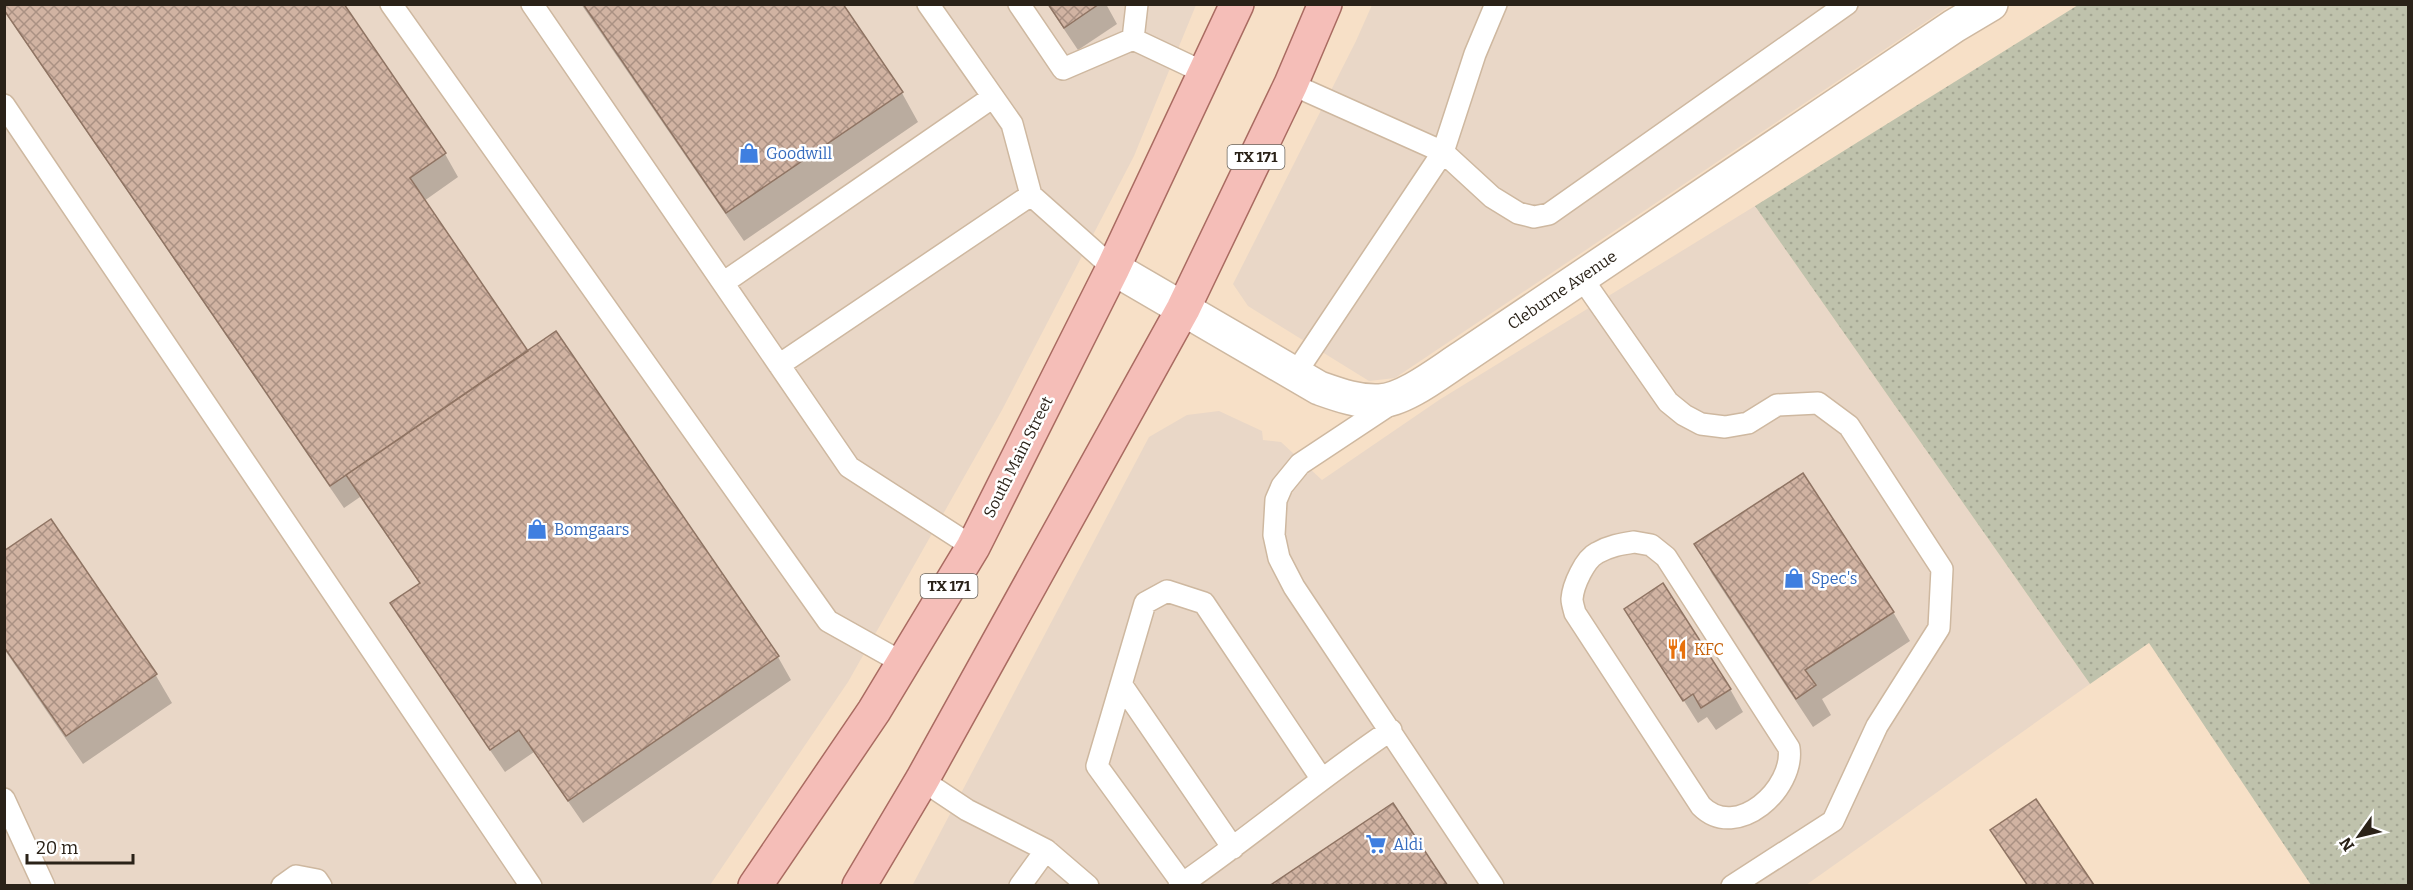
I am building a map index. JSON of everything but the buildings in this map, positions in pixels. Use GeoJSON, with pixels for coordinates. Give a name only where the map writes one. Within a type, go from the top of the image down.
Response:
{"type":"FeatureCollection","features":[{"type":"Feature","properties":{"kind":"main road","name":"South Main Street"},"geometry":{"type":"LineString","coordinates":[[755,885],[868,720],[973,547],[1113,268],[1237,4]]}},
{"type":"Feature","properties":{"kind":"main road","name":"TX 171"},"geometry":{"type":"LineString","coordinates":[[859,885],[922,780],[1182,309],[1291,84],[1325,4]]}},
{"type":"Feature","properties":{"kind":"street","name":"Cleburne Avenue"},"geometry":{"type":"LineString","coordinates":[[1113,268],[1319,388],[1347,398],[1381,401],[1407,392],[1954,26],[1991,4]]}},
{"type":"Feature","properties":{"kind":"lane"},"geometry":{"type":"LineString","coordinates":[[391,4],[828,621],[903,663]]}},
{"type":"Feature","properties":{"kind":"lane"},"geometry":{"type":"LineString","coordinates":[[532,4],[849,467],[973,547]]}},
{"type":"Feature","properties":{"kind":"lane"},"geometry":{"type":"LineString","coordinates":[[928,4],[1012,124],[1031,195],[1113,268]]}},
{"type":"Feature","properties":{"kind":"lane"},"geometry":{"type":"LineString","coordinates":[[1019,4],[1063,69],[1133,39],[1205,73]]}},
{"type":"Feature","properties":{"kind":"lane"},"geometry":{"type":"LineString","coordinates":[[1133,39],[1137,4]]}},
{"type":"Feature","properties":{"kind":"lane"},"geometry":{"type":"LineString","coordinates":[[1295,375],[1443,152],[1475,54],[1496,4]]}},
{"type":"Feature","properties":{"kind":"lane"},"geometry":{"type":"LineString","coordinates":[[1291,84],[1443,152],[1492,197],[1534,217],[1549,214],[1847,4]]}},
{"type":"Feature","properties":{"kind":"lane"},"geometry":{"type":"LineString","coordinates":[[723,283],[993,97]]}},
{"type":"Feature","properties":{"kind":"lane"},"geometry":{"type":"LineString","coordinates":[[4,105],[531,885]]}},
{"type":"Feature","properties":{"kind":"lane"},"geometry":{"type":"LineString","coordinates":[[779,365],[1031,195]]}},
{"type":"Feature","properties":{"kind":"lane"},"geometry":{"type":"LineString","coordinates":[[1581,277],[1668,402],[1684,415],[1701,424],[1725,427],[1748,423],[1777,405],[1818,403],[1849,426],[1942,569],[1939,628],[1877,726],[1833,821],[1732,885]]}},
{"type":"Feature","properties":{"kind":"lane"},"geometry":{"type":"LineString","coordinates":[[1407,392],[1300,464],[1282,486],[1276,500],[1274,535],[1279,558],[1294,587],[1493,885]]}},
{"type":"Feature","properties":{"kind":"lane"},"geometry":{"type":"LineString","coordinates":[[1634,542],[1651,545],[1666,557],[1789,747],[1791,760],[1784,778],[1754,811],[1742,817],[1729,818],[1708,813],[1701,806],[1575,613],[1572,599],[1576,586],[1581,572],[1594,554],[1616,545],[1634,542]]}},
{"type":"Feature","properties":{"kind":"lane"},"geometry":{"type":"LineString","coordinates":[[1321,778],[1204,603],[1167,591],[1145,603],[1097,766],[1181,884],[1233,848],[1321,778],[1391,730]]}},
{"type":"Feature","properties":{"kind":"lane"},"geometry":{"type":"LineString","coordinates":[[1121,684],[1233,848]]}},
{"type":"Feature","properties":{"kind":"lane"},"geometry":{"type":"LineString","coordinates":[[922,780],[967,810],[1046,850],[1088,885]]}},
{"type":"Feature","properties":{"kind":"lane"},"geometry":{"type":"LineString","coordinates":[[4,799],[45,885]]}},
{"type":"Feature","properties":{"kind":"lane"},"geometry":{"type":"LineString","coordinates":[[1020,885],[1046,850]]}},
{"type":"Feature","properties":{"kind":"lane"},"geometry":{"type":"LineString","coordinates":[[282,885],[296,876],[317,880],[321,885]]}},
{"type":"Feature","properties":{"kind":"shaded area"},"geometry":{"type":"Polygon","coordinates":[[[5,5],[1196,5],[1134,156],[1002,410],[848,682],[710,885],[5,886],[5,5]]]}},
{"type":"Feature","properties":{"kind":"shaded area"},"geometry":{"type":"Polygon","coordinates":[[[1372,5],[1951,5],[1395,378],[1369,381],[1248,306],[1233,284],[1372,5]]]}},
{"type":"Feature","properties":{"kind":"shaded area"},"geometry":{"type":"Polygon","coordinates":[[[1755,206],[2090,684],[1806,885],[912,886],[1149,437],[1187,415],[1219,411],[1262,431],[1263,440],[1281,442],[1322,480],[1439,400],[1755,206]]]}},
{"type":"Feature","properties":{"kind":"green space"},"geometry":{"type":"Polygon","coordinates":[[[2078,5],[2408,5],[2408,885],[2311,885],[2149,643],[2090,684],[1755,206],[2078,5]]]}},
{"type":"Feature","properties":{"kind":"place","name":"Goodwill"},"geometry":{"type":"Point","coordinates":[749,153]}},
{"type":"Feature","properties":{"kind":"place","name":"Bomgaars"},"geometry":{"type":"Point","coordinates":[537,529]}},
{"type":"Feature","properties":{"kind":"place","name":"Spec's"},"geometry":{"type":"Point","coordinates":[1794,578]}},
{"type":"Feature","properties":{"kind":"place","name":"KFC"},"geometry":{"type":"Point","coordinates":[1677,649]}},
{"type":"Feature","properties":{"kind":"place","name":"Aldi"},"geometry":{"type":"Point","coordinates":[1376,844]}}]}
